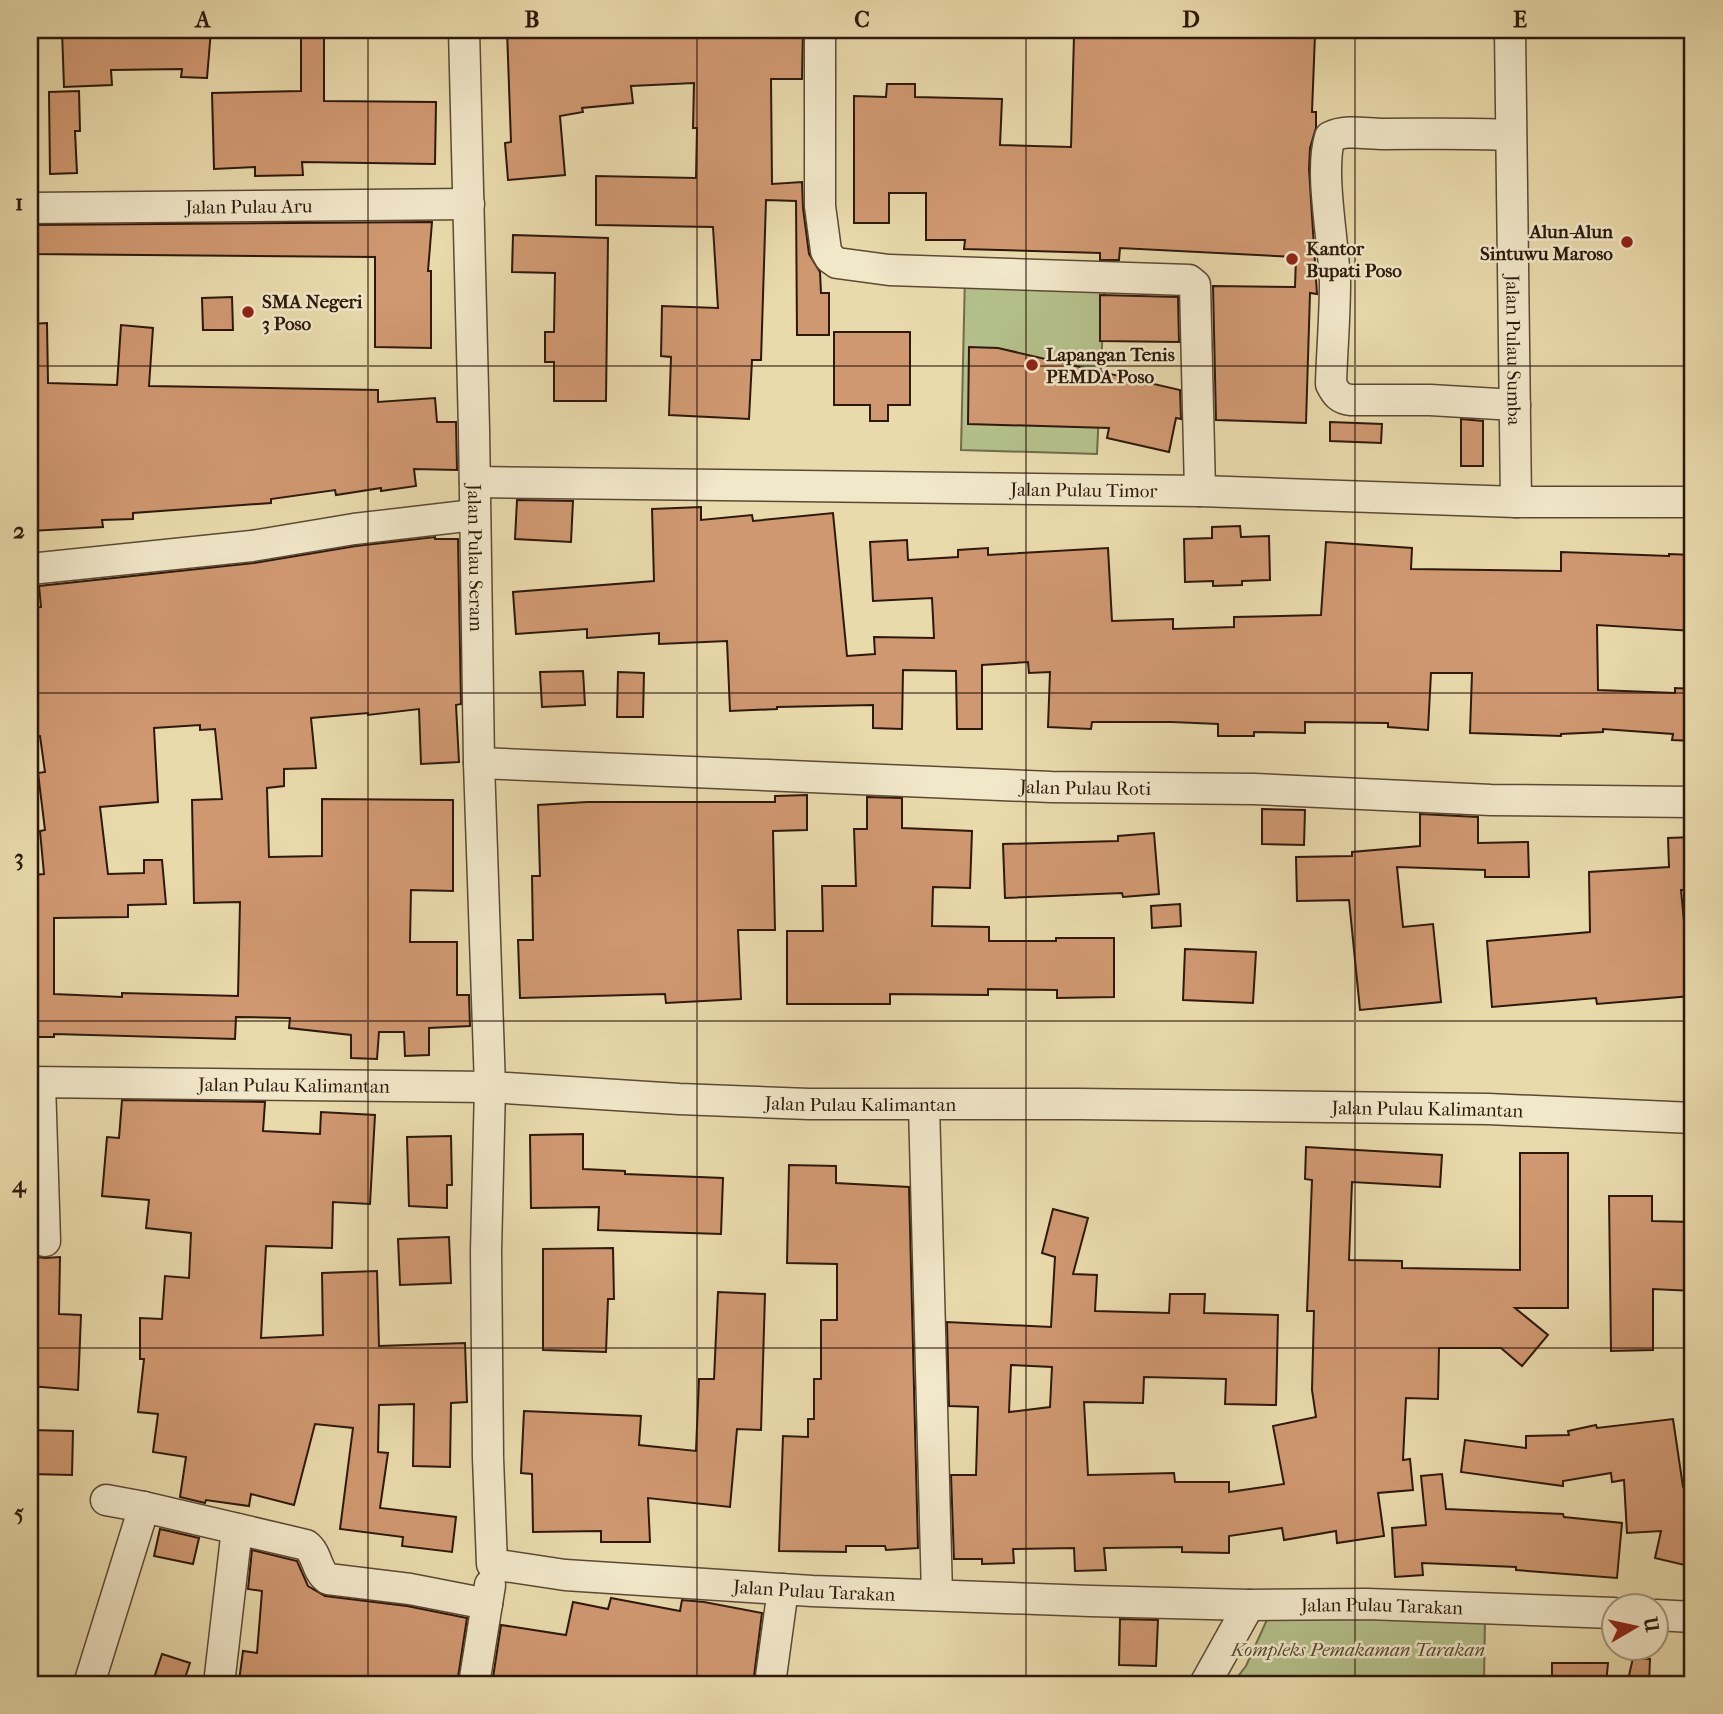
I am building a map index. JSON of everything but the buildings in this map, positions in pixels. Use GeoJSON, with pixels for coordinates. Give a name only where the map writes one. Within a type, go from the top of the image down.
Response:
{"type":"FeatureCollection","features":[{"type":"Feature","properties":{"kind":"street","name":"Jalan Pulau Seram"},"geometry":{"type":"LineString","coordinates":[[464,30],[479,763],[490,1087]]}},
{"type":"Feature","properties":{"kind":"street"},"geometry":{"type":"LineString","coordinates":[[820,30],[820,206],[826,251],[830,258],[837,263],[890,270],[1189,280],[1195,285],[1200,491]]}},
{"type":"Feature","properties":{"kind":"street","name":"Jalan Pulau Sumba"},"geometry":{"type":"LineString","coordinates":[[1510,30],[1516,502]]}},
{"type":"Feature","properties":{"kind":"street"},"geometry":{"type":"LineString","coordinates":[[1510,135],[1451,132],[1338,133],[1329,137],[1326,170],[1335,284],[1331,384],[1335,393],[1342,399],[1351,400],[1430,400],[1515,405]]}},
{"type":"Feature","properties":{"kind":"street","name":"Jalan Pulau Aru"},"geometry":{"type":"LineString","coordinates":[[30,208],[469,204]]}},
{"type":"Feature","properties":{"kind":"street","name":"Jalan Pulau Timor"},"geometry":{"type":"LineString","coordinates":[[475,482],[1200,491],[1516,502],[1693,502]]}},
{"type":"Feature","properties":{"kind":"street"},"geometry":{"type":"LineString","coordinates":[[30,569],[251,547],[354,530],[474,515]]}},
{"type":"Feature","properties":{"kind":"street","name":"Jalan Pulau Roti"},"geometry":{"type":"LineString","coordinates":[[479,763],[1051,787],[1254,789],[1491,800],[1693,802]]}},
{"type":"Feature","properties":{"kind":"street"},"geometry":{"type":"LineString","coordinates":[[35,1082],[45,1241]]}},
{"type":"Feature","properties":{"kind":"street","name":"Jalan Pulau Kalimantan"},"geometry":{"type":"LineString","coordinates":[[35,1082],[490,1087],[809,1104],[1488,1109],[1693,1118]]}},
{"type":"Feature","properties":{"kind":"street"},"geometry":{"type":"LineString","coordinates":[[474,1684],[492,1564],[486,1251],[490,1087]]}},
{"type":"Feature","properties":{"kind":"street"},"geometry":{"type":"LineString","coordinates":[[924,1105],[937,1595]]}},
{"type":"Feature","properties":{"kind":"street"},"geometry":{"type":"LineString","coordinates":[[106,1500],[309,1547],[323,1575],[328,1579],[410,1589],[487,1604]]}},
{"type":"Feature","properties":{"kind":"street"},"geometry":{"type":"LineString","coordinates":[[89,1684],[144,1507]]}},
{"type":"Feature","properties":{"kind":"street"},"geometry":{"type":"LineString","coordinates":[[219,1684],[237,1529]]}},
{"type":"Feature","properties":{"kind":"street","name":"Jalan Pulau Tarakan"},"geometry":{"type":"LineString","coordinates":[[492,1564],[565,1575],[783,1589],[1249,1605],[1367,1604],[1600,1612]]}},
{"type":"Feature","properties":{"kind":"street"},"geometry":{"type":"LineString","coordinates":[[770,1684],[783,1589]]}},
{"type":"Feature","properties":{"kind":"street"},"geometry":{"type":"LineString","coordinates":[[1205,1684],[1249,1605]]}},
{"type":"Feature","properties":{"kind":"street"},"geometry":{"type":"LineString","coordinates":[[1670,1616],[1693,1617]]}},
{"type":"Feature","properties":{"kind":"green space","name":"Lapangan Tenis PEMDA Poso"},"geometry":{"type":"Polygon","coordinates":[[[965,275],[1105,280],[1097,454],[961,450],[965,275]]]}},
{"type":"Feature","properties":{"kind":"green space","name":"Kompleks Pemakaman Tarakan"},"geometry":{"type":"Polygon","coordinates":[[[1270,1613],[1485,1615],[1484,1684],[1232,1684],[1246,1666],[1270,1613]]]}},
{"type":"Feature","properties":{"kind":"place","name":"Alun-Alun Sintuwu Maroso"},"geometry":{"type":"Point","coordinates":[1627,242]}},
{"type":"Feature","properties":{"kind":"place","name":"Kantor Bupati Poso"},"geometry":{"type":"Point","coordinates":[1292,259]}},
{"type":"Feature","properties":{"kind":"place","name":"SMA Negeri 3 Poso"},"geometry":{"type":"Point","coordinates":[248,312]}},
{"type":"Feature","properties":{"kind":"place","name":"Lapangan Tenis PEMDA Poso"},"geometry":{"type":"Point","coordinates":[1032,365]}}]}
